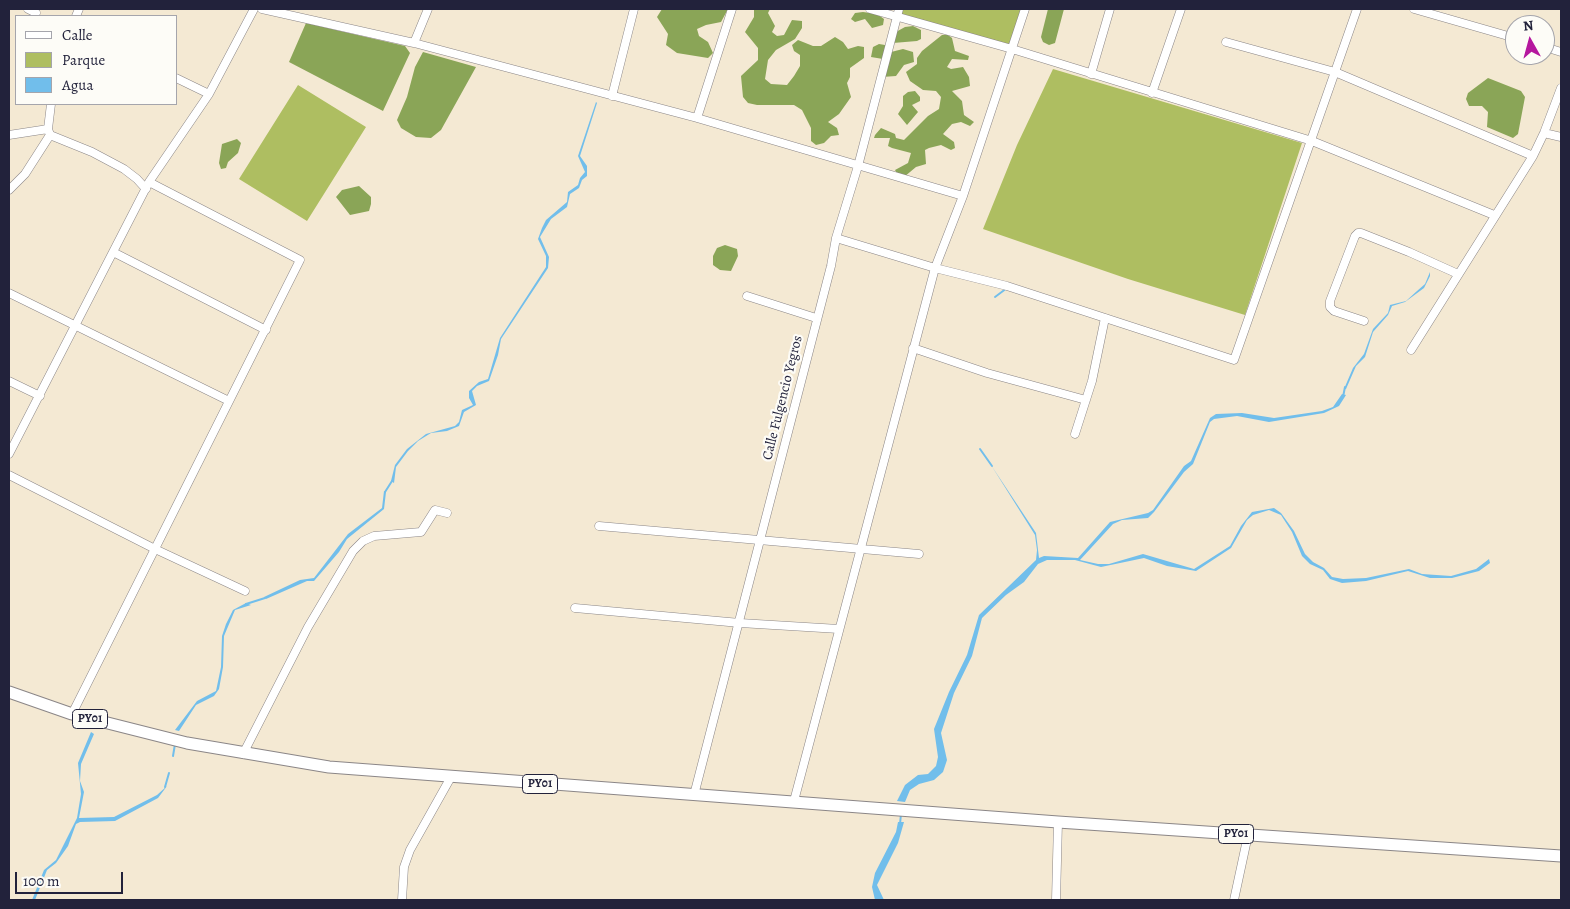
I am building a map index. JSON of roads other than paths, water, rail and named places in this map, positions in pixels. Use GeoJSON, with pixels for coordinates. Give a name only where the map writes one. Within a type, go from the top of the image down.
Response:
{"type":"FeatureCollection","features":[{"type":"Feature","properties":{"kind":"highway","name":"PY01"},"geometry":{"type":"LineString","coordinates":[[9,692],[72,714],[187,743],[309,764],[451,777],[1058,822],[1561,856]]}},
{"type":"Feature","properties":{"kind":"street"},"geometry":{"type":"LineString","coordinates":[[9,454],[147,186],[208,94],[254,9]]}},
{"type":"Feature","properties":{"kind":"street"},"geometry":{"type":"LineString","coordinates":[[262,9],[414,44],[697,118],[963,196]]}},
{"type":"Feature","properties":{"kind":"street"},"geometry":{"type":"LineString","coordinates":[[414,44],[428,9]]}},
{"type":"Feature","properties":{"kind":"street"},"geometry":{"type":"LineString","coordinates":[[612,96],[634,9]]}},
{"type":"Feature","properties":{"kind":"street"},"geometry":{"type":"LineString","coordinates":[[697,118],[732,9]]}},
{"type":"Feature","properties":{"kind":"street"},"geometry":{"type":"LineString","coordinates":[[870,9],[898,12],[1091,74],[1312,141],[1494,216]]}},
{"type":"Feature","properties":{"kind":"street"},"geometry":{"type":"LineString","coordinates":[[794,801],[848,590],[862,550],[935,268],[963,196],[1025,9]]}},
{"type":"Feature","properties":{"kind":"street"},"geometry":{"type":"LineString","coordinates":[[1091,74],[1110,9]]}},
{"type":"Feature","properties":{"kind":"street"},"geometry":{"type":"LineString","coordinates":[[1152,93],[1181,9]]}},
{"type":"Feature","properties":{"kind":"street"},"geometry":{"type":"LineString","coordinates":[[836,238],[935,268],[1009,286],[1234,360],[1357,9]]}},
{"type":"Feature","properties":{"kind":"street"},"geometry":{"type":"LineString","coordinates":[[1414,9],[1505,35]]}},
{"type":"Feature","properties":{"kind":"street","name":"Calle Fulgencio Yegros"},"geometry":{"type":"LineString","coordinates":[[694,795],[740,623],[836,238],[858,166],[898,12]]}},
{"type":"Feature","properties":{"kind":"street"},"geometry":{"type":"LineString","coordinates":[[1226,42],[1335,72],[1533,156]]}},
{"type":"Feature","properties":{"kind":"street"},"geometry":{"type":"LineString","coordinates":[[178,79],[208,94]]}},
{"type":"Feature","properties":{"kind":"street"},"geometry":{"type":"LineString","coordinates":[[1411,350],[1533,156],[1561,88]]}},
{"type":"Feature","properties":{"kind":"street"},"geometry":{"type":"LineString","coordinates":[[9,190],[25,174],[49,132],[51,105]]}},
{"type":"Feature","properties":{"kind":"street"},"geometry":{"type":"LineString","coordinates":[[9,136],[49,132],[124,169],[147,186],[300,260],[72,714]]}},
{"type":"Feature","properties":{"kind":"street"},"geometry":{"type":"LineString","coordinates":[[1544,133],[1561,137]]}},
{"type":"Feature","properties":{"kind":"street"},"geometry":{"type":"LineString","coordinates":[[1364,320],[1334,311],[1330,307],[1330,301],[1354,236],[1358,233],[1410,252],[1458,274]]}},
{"type":"Feature","properties":{"kind":"street"},"geometry":{"type":"LineString","coordinates":[[113,252],[266,330]]}},
{"type":"Feature","properties":{"kind":"street"},"geometry":{"type":"LineString","coordinates":[[9,293],[229,401]]}},
{"type":"Feature","properties":{"kind":"street"},"geometry":{"type":"LineString","coordinates":[[747,296],[816,318]]}},
{"type":"Feature","properties":{"kind":"street"},"geometry":{"type":"LineString","coordinates":[[1075,434],[1092,381],[1105,318]]}},
{"type":"Feature","properties":{"kind":"street"},"geometry":{"type":"LineString","coordinates":[[913,348],[985,372],[1086,400]]}},
{"type":"Feature","properties":{"kind":"street"},"geometry":{"type":"LineString","coordinates":[[9,381],[40,396]]}},
{"type":"Feature","properties":{"kind":"street"},"geometry":{"type":"LineString","coordinates":[[9,475],[155,549],[245,591]]}},
{"type":"Feature","properties":{"kind":"street"},"geometry":{"type":"LineString","coordinates":[[243,754],[308,627],[353,551],[363,541],[374,536],[421,532],[435,510],[447,513]]}},
{"type":"Feature","properties":{"kind":"street"},"geometry":{"type":"LineString","coordinates":[[600,526],[918,554]]}},
{"type":"Feature","properties":{"kind":"street"},"geometry":{"type":"LineString","coordinates":[[575,608],[740,623],[839,629]]}},
{"type":"Feature","properties":{"kind":"street"},"geometry":{"type":"LineString","coordinates":[[402,900],[404,867],[410,850],[451,777]]}},
{"type":"Feature","properties":{"kind":"street"},"geometry":{"type":"LineString","coordinates":[[1056,900],[1058,822]]}},
{"type":"Feature","properties":{"kind":"street"},"geometry":{"type":"LineString","coordinates":[[1234,900],[1248,835]]}},
{"type":"Feature","properties":{"kind":"water"},"geometry":{"type":"Polygon","coordinates":[[[596,102],[580,156],[587,166],[587,176],[582,180],[579,188],[570,194],[567,207],[551,219],[540,237],[549,257],[548,268],[501,339],[498,355],[489,381],[477,386],[472,391],[476,405],[464,412],[459,426],[447,431],[431,433],[418,441],[408,451],[396,467],[394,483],[391,481],[395,465],[407,449],[426,434],[455,426],[459,422],[462,410],[473,405],[469,398],[469,391],[479,382],[488,379],[500,338],[546,267],[546,256],[538,239],[542,228],[546,220],[567,202],[568,192],[578,185],[580,178],[585,172],[578,156],[596,102]]]}},
{"type":"Feature","properties":{"kind":"water"},"geometry":{"type":"Polygon","coordinates":[[[1430,272],[1424,288],[1405,302],[1392,306],[1388,315],[1373,332],[1365,357],[1356,366],[1346,389],[1344,389],[1353,368],[1364,354],[1373,329],[1388,313],[1390,305],[1406,301],[1425,284],[1430,272]]]}},
{"type":"Feature","properties":{"kind":"water"},"geometry":{"type":"Polygon","coordinates":[[[1342,394],[1346,395],[1339,406],[1324,413],[1269,422],[1237,416],[1214,419],[1210,422],[1193,464],[1184,472],[1154,512],[1148,518],[1122,520],[1113,524],[1080,560],[1098,564],[1109,564],[1143,554],[1194,569],[1230,546],[1241,526],[1252,512],[1274,508],[1281,513],[1294,531],[1305,554],[1313,562],[1324,568],[1332,577],[1343,579],[1366,578],[1409,569],[1422,574],[1451,576],[1476,569],[1489,559],[1490,563],[1479,571],[1452,578],[1430,578],[1408,571],[1366,581],[1342,583],[1330,579],[1323,570],[1310,564],[1302,556],[1292,532],[1281,515],[1269,510],[1253,515],[1247,520],[1231,548],[1196,571],[1167,566],[1144,558],[1101,567],[1075,560],[1047,560],[1038,564],[1024,582],[1006,595],[982,618],[972,656],[954,693],[941,733],[947,760],[943,772],[934,780],[919,784],[910,790],[905,802],[897,801],[905,785],[918,775],[928,774],[936,766],[938,757],[934,729],[967,655],[979,615],[1036,560],[1035,535],[991,465],[1036,533],[1039,558],[1044,556],[1078,558],[1110,522],[1148,513],[1153,510],[1184,466],[1191,461],[1210,418],[1216,414],[1242,413],[1274,418],[1322,411],[1333,407],[1342,394]]]}},
{"type":"Feature","properties":{"kind":"water"},"geometry":{"type":"Polygon","coordinates":[[[384,491],[386,492],[384,509],[347,539],[339,552],[314,581],[307,581],[266,599],[264,597],[300,580],[314,578],[348,534],[382,508],[384,491]]]}},
{"type":"Feature","properties":{"kind":"water"},"geometry":{"type":"Polygon","coordinates":[[[246,603],[251,605],[235,610],[224,636],[223,667],[219,689],[214,696],[196,705],[179,731],[175,730],[197,701],[216,691],[221,667],[222,636],[226,624],[233,610],[246,603]]]}},
{"type":"Feature","properties":{"kind":"water"},"geometry":{"type":"Polygon","coordinates":[[[91,732],[94,734],[81,764],[80,781],[84,792],[79,818],[114,817],[157,795],[167,786],[158,798],[115,821],[80,822],[76,824],[68,846],[56,863],[47,870],[35,900],[32,900],[44,870],[56,860],[77,818],[81,794],[78,763],[91,732]]]}},
{"type":"Feature","properties":{"kind":"water"},"geometry":{"type":"Polygon","coordinates":[[[898,822],[904,822],[898,843],[877,885],[884,900],[875,900],[872,887],[875,873],[896,832],[898,822]]]}},
{"type":"Feature","properties":{"kind":"waterway"},"geometry":{"type":"LineString","coordinates":[[995,297],[1007,288]]}},
{"type":"Feature","properties":{"kind":"waterway"},"geometry":{"type":"LineString","coordinates":[[1343,397],[1345,387]]}},
{"type":"Feature","properties":{"kind":"waterway"},"geometry":{"type":"LineString","coordinates":[[980,449],[992,466]]}},
{"type":"Feature","properties":{"kind":"waterway"},"geometry":{"type":"LineString","coordinates":[[385,492],[392,481]]}},
{"type":"Feature","properties":{"kind":"waterway"},"geometry":{"type":"LineString","coordinates":[[246,604],[265,598]]}},
{"type":"Feature","properties":{"kind":"waterway"},"geometry":{"type":"LineString","coordinates":[[173,756],[175,744]]}},
{"type":"Feature","properties":{"kind":"waterway"},"geometry":{"type":"LineString","coordinates":[[165,787],[169,773]]}},
{"type":"Feature","properties":{"kind":"waterway"},"geometry":{"type":"LineString","coordinates":[[900,824],[901,814]]}}]}
